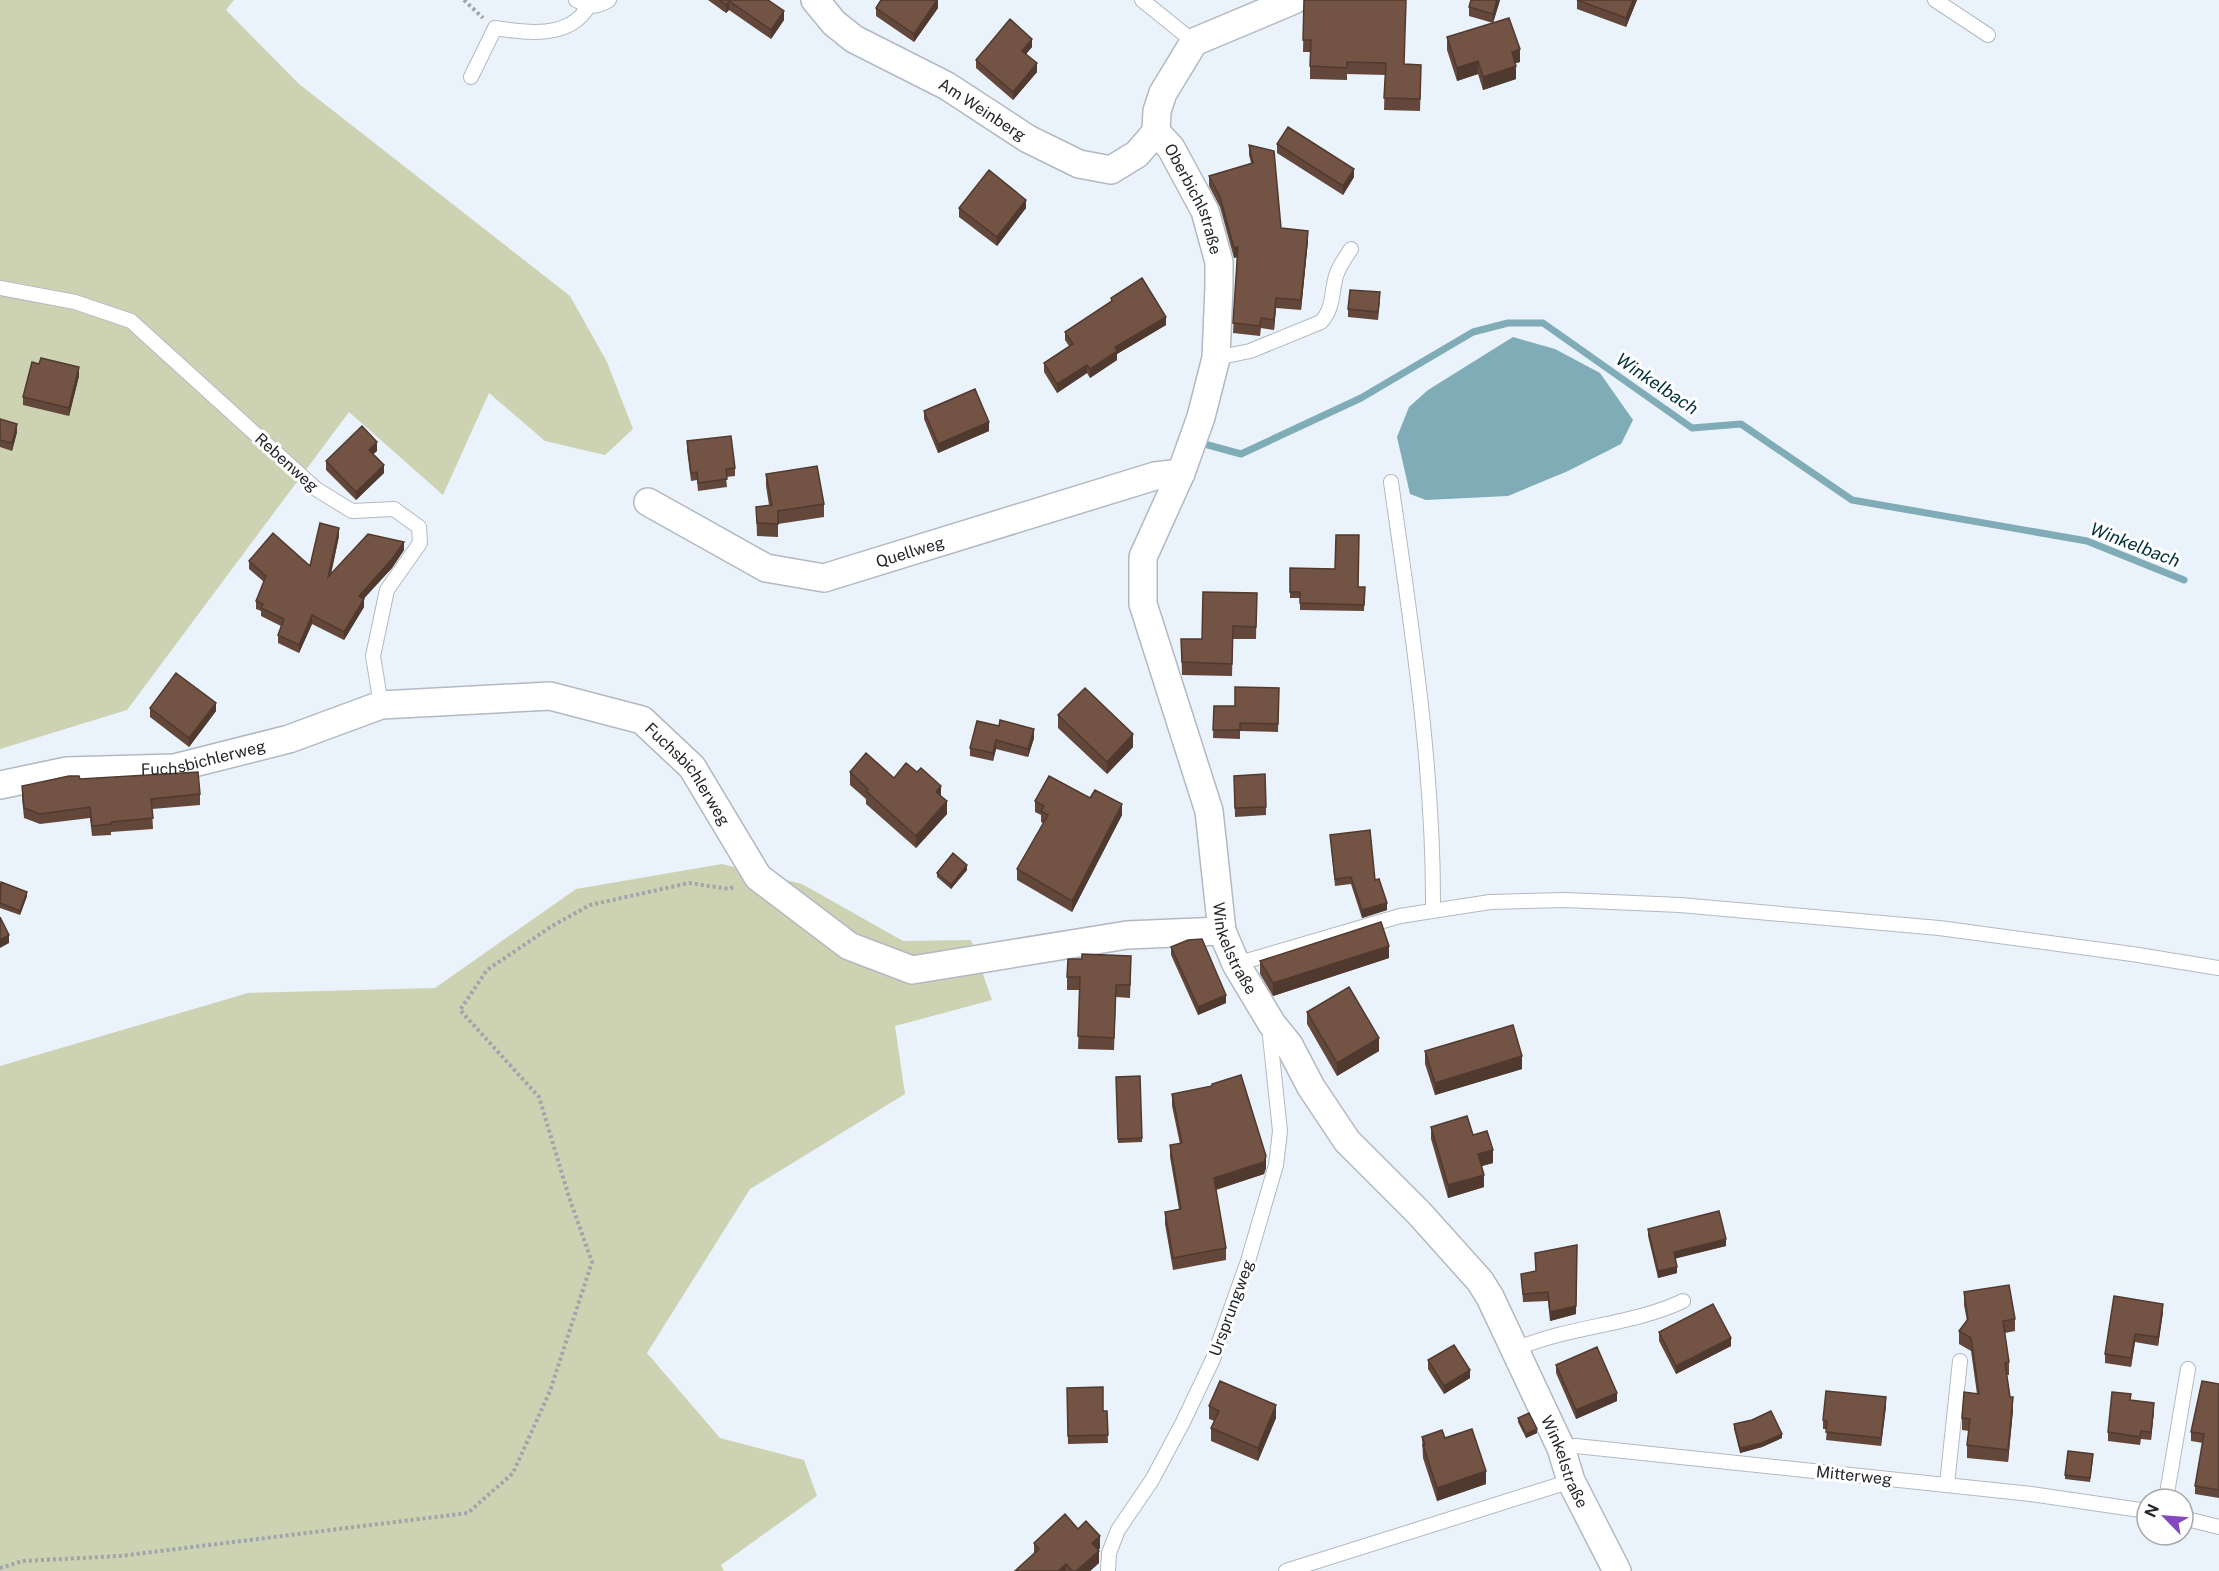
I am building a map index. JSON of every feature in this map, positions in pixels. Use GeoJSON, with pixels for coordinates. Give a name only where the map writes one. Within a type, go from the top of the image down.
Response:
{"type":"FeatureCollection","features":[{"type":"Feature","properties":{"kind":"street","name":"Am Weinberg"},"geometry":{"type":"LineString","coordinates":[[815,0],[834,23],[854,39],[947,86],[1028,139],[1079,164],[1111,170],[1137,154],[1156,132]]}},
{"type":"Feature","properties":{"kind":"street"},"geometry":{"type":"LineString","coordinates":[[1194,42],[1294,0]]}},
{"type":"Feature","properties":{"kind":"street","name":"Oberbichlstraße"},"geometry":{"type":"LineString","coordinates":[[1181,473],[1201,417],[1216,358],[1219,262],[1205,211],[1171,148],[1156,132],[1157,111],[1163,93],[1194,42]]}},
{"type":"Feature","properties":{"kind":"street","name":"Quellweg"},"geometry":{"type":"LineString","coordinates":[[648,502],[766,568],[824,578],[1155,476],[1181,473]]}},
{"type":"Feature","properties":{"kind":"street","name":"Winkelstraße"},"geometry":{"type":"LineString","coordinates":[[1181,473],[1143,557],[1143,604],[1209,811],[1222,931],[1236,964],[1272,1024],[1289,1045],[1311,1087],[1347,1141],[1419,1213],[1480,1281],[1499,1313],[1561,1448],[1571,1481],[1617,1571]]}},
{"type":"Feature","properties":{"kind":"street","name":"Fuchsbichlerweg"},"geometry":{"type":"LineString","coordinates":[[0,785],[67,771],[174,768],[289,739],[381,705],[550,696],[642,720],[692,767],[758,877],[849,946],[912,970],[1127,935],[1222,931]]}},
{"type":"Feature","properties":{"kind":"lane"},"geometry":{"type":"LineString","coordinates":[[471,77],[495,28],[518,32],[560,29],[584,14],[582,3],[599,6],[609,0]]}},
{"type":"Feature","properties":{"kind":"lane"},"geometry":{"type":"LineString","coordinates":[[1142,0],[1194,42]]}},
{"type":"Feature","properties":{"kind":"lane"},"geometry":{"type":"LineString","coordinates":[[1935,0],[1988,35]]}},
{"type":"Feature","properties":{"kind":"lane"},"geometry":{"type":"LineString","coordinates":[[1216,358],[1250,351],[1321,322],[1328,314],[1334,296],[1335,277],[1350,249]]}},
{"type":"Feature","properties":{"kind":"lane","name":"Rebenweg"},"geometry":{"type":"LineString","coordinates":[[0,288],[75,302],[131,321],[316,489],[352,511],[394,509],[419,527],[420,543],[387,590],[373,656],[381,705]]}},
{"type":"Feature","properties":{"kind":"lane"},"geometry":{"type":"LineString","coordinates":[[1391,482],[1417,669],[1430,809],[1433,910]]}},
{"type":"Feature","properties":{"kind":"lane"},"geometry":{"type":"LineString","coordinates":[[1236,964],[1400,916],[1490,902],[1565,900],[1680,905],[1939,928],[2219,968]]}},
{"type":"Feature","properties":{"kind":"lane","name":"Ursprungweg"},"geometry":{"type":"LineString","coordinates":[[1108,1571],[1109,1553],[1118,1530],[1152,1480],[1213,1359],[1248,1261],[1276,1165],[1280,1131],[1270,1036],[1272,1024]]}},
{"type":"Feature","properties":{"kind":"lane"},"geometry":{"type":"LineString","coordinates":[[1516,1349],[1539,1339],[1640,1315],[1683,1301]]}},
{"type":"Feature","properties":{"kind":"lane"},"geometry":{"type":"LineString","coordinates":[[1947,1484],[1960,1361]]}},
{"type":"Feature","properties":{"kind":"lane"},"geometry":{"type":"LineString","coordinates":[[2168,1487],[2188,1369]]}},
{"type":"Feature","properties":{"kind":"lane","name":"Mitterweg"},"geometry":{"type":"LineString","coordinates":[[1561,1448],[1576,1446],[1947,1484],[2135,1509]]}},
{"type":"Feature","properties":{"kind":"lane"},"geometry":{"type":"LineString","coordinates":[[1286,1571],[1571,1481]]}},
{"type":"Feature","properties":{"kind":"lane"},"geometry":{"type":"LineString","coordinates":[[2195,1521],[2219,1527]]}},
{"type":"Feature","properties":{"kind":"path"},"geometry":{"type":"LineString","coordinates":[[464,0],[495,28]]}},
{"type":"Feature","properties":{"kind":"path"},"geometry":{"type":"LineString","coordinates":[[0,1568],[23,1561],[120,1556],[468,1513],[513,1473],[550,1391],[592,1262],[569,1197],[539,1097],[460,1011],[487,970],[552,926],[590,904],[689,883],[729,889],[758,877]]}},
{"type":"Feature","properties":{"kind":"green space"},"geometry":{"type":"Polygon","coordinates":[[[0,0],[234,0],[226,10],[299,84],[570,296],[607,362],[633,429],[605,455],[545,441],[489,393],[443,495],[349,412],[127,710],[0,749],[0,0]]]}},
{"type":"Feature","properties":{"kind":"green space"},"geometry":{"type":"Polygon","coordinates":[[[722,864],[802,884],[903,941],[971,940],[992,1000],[895,1026],[905,1094],[750,1189],[647,1353],[720,1438],[804,1460],[817,1496],[721,1565],[724,1571],[0,1571],[0,1066],[248,993],[435,988],[576,889],[722,864]]]}},
{"type":"Feature","properties":{"kind":"water"},"geometry":{"type":"Polygon","coordinates":[[[1513,337],[1555,349],[1600,373],[1633,420],[1621,444],[1568,471],[1508,496],[1426,500],[1410,494],[1397,437],[1409,407],[1428,390],[1513,337]]]}},
{"type":"Feature","properties":{"kind":"building"},"geometry":{"type":"Polygon","coordinates":[[[720,0],[768,0],[784,11],[771,30],[729,1],[726,5],[720,0]]]}},
{"type":"Feature","properties":{"kind":"building"},"geometry":{"type":"Polygon","coordinates":[[[881,0],[937,0],[914,34],[876,8],[881,0]]]}},
{"type":"Feature","properties":{"kind":"building"},"geometry":{"type":"Polygon","coordinates":[[[1304,0],[1406,0],[1404,64],[1421,65],[1420,99],[1384,98],[1386,63],[1347,62],[1347,68],[1310,66],[1311,40],[1303,40],[1304,0]]]}},
{"type":"Feature","properties":{"kind":"building"},"geometry":{"type":"Polygon","coordinates":[[[1471,0],[1497,0],[1493,14],[1469,7],[1471,0]]]}},
{"type":"Feature","properties":{"kind":"building"},"geometry":{"type":"Polygon","coordinates":[[[1577,0],[1633,0],[1626,18],[1577,0]]]}},
{"type":"Feature","properties":{"kind":"building"},"geometry":{"type":"Polygon","coordinates":[[[1509,18],[1520,49],[1512,52],[1516,66],[1483,77],[1478,61],[1457,68],[1447,37],[1509,18]]]}},
{"type":"Feature","properties":{"kind":"building"},"geometry":{"type":"Polygon","coordinates":[[[1010,19],[1032,39],[1022,51],[1037,63],[1013,92],[976,60],[1010,19]]]}},
{"type":"Feature","properties":{"kind":"building"},"geometry":{"type":"Polygon","coordinates":[[[1288,127],[1354,169],[1343,186],[1277,144],[1288,127]]]}},
{"type":"Feature","properties":{"kind":"building"},"geometry":{"type":"Polygon","coordinates":[[[1249,145],[1274,151],[1281,228],[1308,231],[1301,300],[1276,298],[1274,320],[1261,318],[1260,326],[1233,323],[1238,247],[1234,248],[1220,197],[1209,176],[1253,163],[1249,145]]]}},
{"type":"Feature","properties":{"kind":"building"},"geometry":{"type":"Polygon","coordinates":[[[989,170],[1026,200],[997,237],[959,208],[989,170]]]}},
{"type":"Feature","properties":{"kind":"building"},"geometry":{"type":"Polygon","coordinates":[[[1142,278],[1166,317],[1115,347],[1117,351],[1090,369],[1087,365],[1057,384],[1044,363],[1073,344],[1065,332],[1142,278]]]}},
{"type":"Feature","properties":{"kind":"building"},"geometry":{"type":"Polygon","coordinates":[[[1350,290],[1380,292],[1378,312],[1348,309],[1350,290]]]}},
{"type":"Feature","properties":{"kind":"building"},"geometry":{"type":"Polygon","coordinates":[[[41,358],[79,367],[69,408],[23,397],[32,362],[39,364],[41,358]]]}},
{"type":"Feature","properties":{"kind":"building"},"geometry":{"type":"Polygon","coordinates":[[[975,389],[989,422],[938,444],[924,411],[975,389]]]}},
{"type":"Feature","properties":{"kind":"building"},"geometry":{"type":"Polygon","coordinates":[[[0,419],[17,424],[12,443],[0,440],[0,419]]]}},
{"type":"Feature","properties":{"kind":"building"},"geometry":{"type":"Polygon","coordinates":[[[362,426],[377,442],[369,450],[384,465],[356,492],[326,461],[362,426]]]}},
{"type":"Feature","properties":{"kind":"building"},"geometry":{"type":"Polygon","coordinates":[[[731,436],[735,468],[726,469],[727,479],[698,483],[697,472],[691,473],[687,441],[731,436]]]}},
{"type":"Feature","properties":{"kind":"building"},"geometry":{"type":"Polygon","coordinates":[[[817,466],[824,504],[778,511],[778,524],[757,523],[756,507],[772,505],[766,474],[817,466]]]}},
{"type":"Feature","properties":{"kind":"building"},"geometry":{"type":"Polygon","coordinates":[[[320,523],[339,528],[328,577],[368,534],[404,542],[359,596],[364,599],[344,632],[312,615],[299,645],[278,635],[284,619],[261,608],[263,604],[256,601],[266,576],[249,561],[273,533],[310,566],[320,523]]]}},
{"type":"Feature","properties":{"kind":"building"},"geometry":{"type":"Polygon","coordinates":[[[1336,535],[1359,535],[1358,587],[1365,587],[1364,605],[1300,603],[1300,592],[1290,592],[1290,568],[1335,569],[1336,535]]]}},
{"type":"Feature","properties":{"kind":"building"},"geometry":{"type":"Polygon","coordinates":[[[1203,592],[1257,593],[1256,627],[1233,626],[1232,664],[1182,662],[1181,639],[1202,639],[1203,592]]]}},
{"type":"Feature","properties":{"kind":"building"},"geometry":{"type":"Polygon","coordinates":[[[176,673],[216,703],[189,738],[150,708],[176,673]]]}},
{"type":"Feature","properties":{"kind":"building"},"geometry":{"type":"Polygon","coordinates":[[[1235,687],[1279,688],[1278,724],[1240,723],[1240,730],[1213,730],[1214,706],[1235,706],[1235,687]]]}},
{"type":"Feature","properties":{"kind":"building"},"geometry":{"type":"Polygon","coordinates":[[[1085,688],[1133,734],[1107,762],[1058,715],[1085,688]]]}},
{"type":"Feature","properties":{"kind":"building"},"geometry":{"type":"Polygon","coordinates":[[[1000,720],[1034,729],[1028,749],[996,740],[993,753],[970,748],[977,721],[999,726],[1000,720]]]}},
{"type":"Feature","properties":{"kind":"building"},"geometry":{"type":"Polygon","coordinates":[[[866,753],[894,778],[906,763],[917,772],[921,768],[941,786],[936,792],[947,801],[916,836],[866,791],[868,789],[850,772],[866,753]]]}},
{"type":"Feature","properties":{"kind":"building"},"geometry":{"type":"Polygon","coordinates":[[[198,772],[200,794],[151,799],[153,818],[92,826],[90,807],[40,814],[24,808],[22,786],[69,776],[79,776],[80,779],[198,772]]]}},
{"type":"Feature","properties":{"kind":"building"},"geometry":{"type":"Polygon","coordinates":[[[1265,774],[1266,807],[1235,808],[1234,776],[1265,774]]]}},
{"type":"Feature","properties":{"kind":"building"},"geometry":{"type":"Polygon","coordinates":[[[1049,776],[1090,798],[1095,790],[1122,804],[1072,901],[1017,869],[1048,815],[1041,811],[1044,806],[1035,801],[1049,776]]]}},
{"type":"Feature","properties":{"kind":"building"},"geometry":{"type":"Polygon","coordinates":[[[1370,830],[1375,880],[1379,879],[1387,903],[1362,910],[1351,877],[1335,879],[1330,835],[1370,830]]]}},
{"type":"Feature","properties":{"kind":"building"},"geometry":{"type":"Polygon","coordinates":[[[953,853],[967,865],[951,885],[937,873],[953,853]]]}},
{"type":"Feature","properties":{"kind":"building"},"geometry":{"type":"Polygon","coordinates":[[[1,882],[27,892],[20,911],[0,903],[1,882]]]}},
{"type":"Feature","properties":{"kind":"building"},"geometry":{"type":"Polygon","coordinates":[[[0,917],[9,935],[0,940],[0,917]]]}},
{"type":"Feature","properties":{"kind":"building"},"geometry":{"type":"Polygon","coordinates":[[[1381,922],[1389,946],[1273,983],[1260,961],[1381,922]]]}},
{"type":"Feature","properties":{"kind":"building"},"geometry":{"type":"Polygon","coordinates":[[[1202,939],[1226,995],[1198,1007],[1171,947],[1188,940],[1202,939]]]}},
{"type":"Feature","properties":{"kind":"building"},"geometry":{"type":"Polygon","coordinates":[[[1082,954],[1131,956],[1130,985],[1116,985],[1114,1038],[1078,1036],[1080,977],[1067,977],[1068,959],[1082,959],[1082,954]]]}},
{"type":"Feature","properties":{"kind":"building"},"geometry":{"type":"Polygon","coordinates":[[[1349,987],[1379,1038],[1337,1063],[1307,1012],[1349,987]]]}},
{"type":"Feature","properties":{"kind":"building"},"geometry":{"type":"Polygon","coordinates":[[[1513,1025],[1522,1056],[1435,1083],[1425,1051],[1513,1025]]]}},
{"type":"Feature","properties":{"kind":"building"},"geometry":{"type":"Polygon","coordinates":[[[1241,1075],[1266,1156],[1264,1162],[1214,1178],[1226,1248],[1173,1258],[1165,1212],[1181,1209],[1170,1145],[1182,1143],[1172,1094],[1212,1086],[1212,1084],[1241,1075]]]}},
{"type":"Feature","properties":{"kind":"building"},"geometry":{"type":"Polygon","coordinates":[[[1140,1076],[1142,1138],[1118,1139],[1116,1077],[1140,1076]]]}},
{"type":"Feature","properties":{"kind":"building"},"geometry":{"type":"Polygon","coordinates":[[[1467,1116],[1473,1135],[1487,1131],[1493,1150],[1478,1154],[1484,1175],[1448,1185],[1431,1127],[1467,1116]]]}},
{"type":"Feature","properties":{"kind":"building"},"geometry":{"type":"Polygon","coordinates":[[[1719,1211],[1726,1239],[1674,1252],[1677,1267],[1658,1271],[1648,1229],[1719,1211]]]}},
{"type":"Feature","properties":{"kind":"building"},"geometry":{"type":"Polygon","coordinates":[[[1577,1245],[1576,1306],[1550,1312],[1548,1292],[1523,1294],[1521,1274],[1536,1271],[1535,1253],[1577,1245]]]}},
{"type":"Feature","properties":{"kind":"building"},"geometry":{"type":"Polygon","coordinates":[[[2009,1285],[2015,1319],[2003,1321],[2009,1362],[2005,1363],[2010,1397],[2013,1397],[2008,1450],[1967,1445],[1970,1419],[1962,1418],[1964,1392],[1979,1394],[1971,1338],[1959,1331],[1968,1319],[1964,1292],[2009,1285]]]}},
{"type":"Feature","properties":{"kind":"building"},"geometry":{"type":"Polygon","coordinates":[[[2114,1296],[2163,1304],[2158,1337],[2135,1334],[2131,1358],[2105,1354],[2114,1296]]]}},
{"type":"Feature","properties":{"kind":"building"},"geometry":{"type":"Polygon","coordinates":[[[1713,1304],[1731,1338],[1676,1366],[1659,1332],[1713,1304]]]}},
{"type":"Feature","properties":{"kind":"building"},"geometry":{"type":"Polygon","coordinates":[[[1454,1345],[1470,1370],[1444,1386],[1428,1360],[1454,1345]]]}},
{"type":"Feature","properties":{"kind":"building"},"geometry":{"type":"Polygon","coordinates":[[[1597,1347],[1617,1393],[1576,1410],[1556,1365],[1597,1347]]]}},
{"type":"Feature","properties":{"kind":"building"},"geometry":{"type":"Polygon","coordinates":[[[1220,1381],[1276,1405],[1258,1448],[1211,1428],[1219,1411],[1209,1406],[1220,1381]]]}},
{"type":"Feature","properties":{"kind":"building"},"geometry":{"type":"Polygon","coordinates":[[[2202,1381],[2219,1384],[2219,1490],[2195,1486],[2204,1434],[2191,1432],[2202,1381]]]}},
{"type":"Feature","properties":{"kind":"building"},"geometry":{"type":"Polygon","coordinates":[[[1103,1387],[1103,1411],[1107,1411],[1108,1435],[1068,1436],[1067,1388],[1103,1387]]]}},
{"type":"Feature","properties":{"kind":"building"},"geometry":{"type":"Polygon","coordinates":[[[1826,1391],[1886,1397],[1881,1438],[1826,1432],[1827,1421],[1823,1420],[1826,1391]]]}},
{"type":"Feature","properties":{"kind":"building"},"geometry":{"type":"Polygon","coordinates":[[[2112,1392],[2131,1394],[2130,1400],[2154,1403],[2151,1432],[2141,1431],[2140,1437],[2108,1432],[2112,1392]]]}},
{"type":"Feature","properties":{"kind":"building"},"geometry":{"type":"Polygon","coordinates":[[[1771,1411],[1782,1434],[1762,1443],[1740,1448],[1734,1424],[1752,1420],[1771,1411]]]}},
{"type":"Feature","properties":{"kind":"building"},"geometry":{"type":"Polygon","coordinates":[[[1529,1413],[1537,1429],[1526,1434],[1518,1418],[1529,1413]]]}},
{"type":"Feature","properties":{"kind":"building"},"geometry":{"type":"Polygon","coordinates":[[[1472,1429],[1486,1471],[1437,1488],[1422,1437],[1442,1430],[1445,1438],[1472,1429]]]}},
{"type":"Feature","properties":{"kind":"building"},"geometry":{"type":"Polygon","coordinates":[[[2068,1451],[2093,1454],[2090,1478],[2065,1475],[2068,1451]]]}},
{"type":"Feature","properties":{"kind":"building"},"geometry":{"type":"Polygon","coordinates":[[[1065,1514],[1078,1529],[1086,1521],[1100,1536],[1092,1543],[1099,1551],[1076,1571],[1072,1571],[1066,1564],[1058,1571],[1015,1571],[1039,1549],[1034,1543],[1065,1514]]]}},
{"type":"Feature","properties":{"kind":"waterway","name":"Winkelbach"},"geometry":{"type":"LineString","coordinates":[[1197,442],[1241,454],[1361,398],[1473,332],[1508,323],[1543,323],[1692,428],[1741,424],[1852,500],[2087,541],[2184,580]]}}]}
